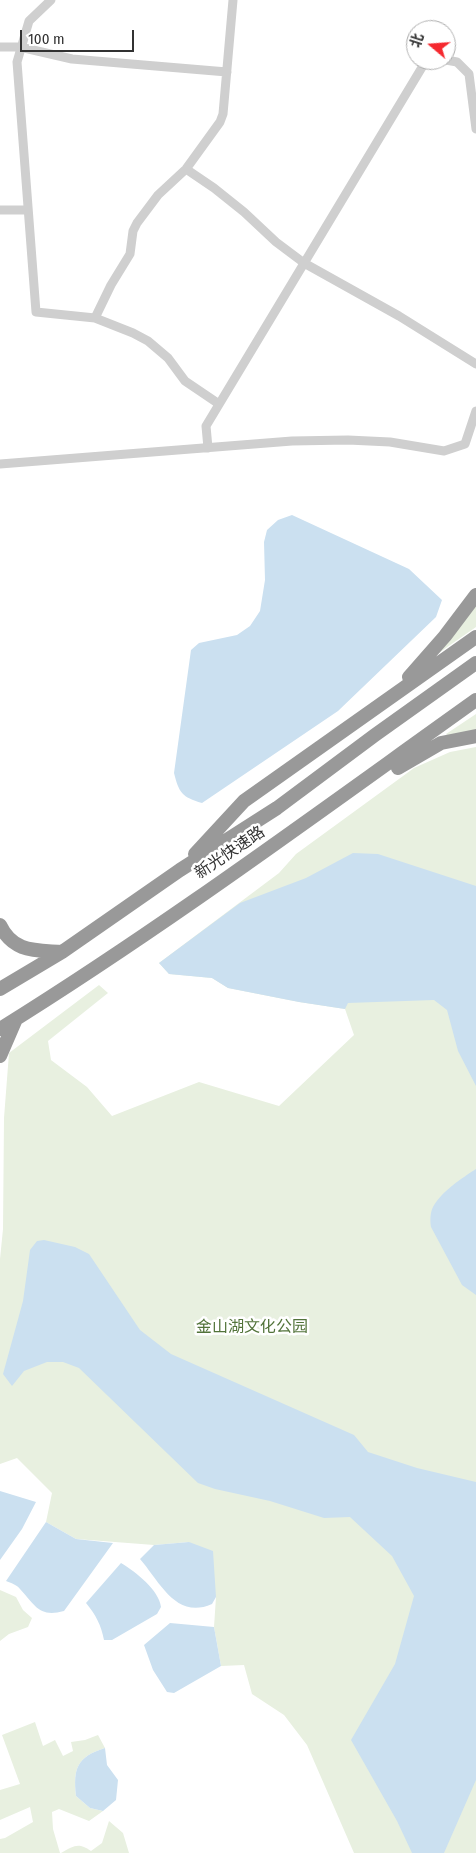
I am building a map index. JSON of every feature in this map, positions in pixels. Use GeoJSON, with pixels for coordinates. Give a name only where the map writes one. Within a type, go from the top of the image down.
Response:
{"type":"FeatureCollection","features":[{"type":"Feature","properties":{"kind":"highway"},"geometry":{"type":"LineString","coordinates":[[385,700],[445,636],[476,595]]}},
{"type":"Feature","properties":{"kind":"highway"},"geometry":{"type":"LineString","coordinates":[[180,870],[244,801],[476,637]]}},
{"type":"Feature","properties":{"kind":"highway","name":"新光快速路"},"geometry":{"type":"LineString","coordinates":[[0,989],[62,952],[180,870],[277,808],[374,735],[476,663]]}},
{"type":"Feature","properties":{"kind":"highway","name":"新光快速路"},"geometry":{"type":"LineString","coordinates":[[0,1029],[53,996],[319,813],[476,700]]}},
{"type":"Feature","properties":{"kind":"highway"},"geometry":{"type":"LineString","coordinates":[[235,871],[285,847],[407,762],[441,744],[476,736]]}},
{"type":"Feature","properties":{"kind":"highway"},"geometry":{"type":"LineString","coordinates":[[0,925],[10,941],[20,947],[30,950],[62,952]]}},
{"type":"Feature","properties":{"kind":"highway"},"geometry":{"type":"LineString","coordinates":[[0,1056],[16,1019]]}},
{"type":"Feature","properties":{"kind":"street"},"geometry":{"type":"LineString","coordinates":[[51,0],[29,21],[17,62],[36,312],[96,318],[133,333],[148,341],[168,358],[184,381],[219,404]]}},
{"type":"Feature","properties":{"kind":"street"},"geometry":{"type":"LineString","coordinates":[[96,318],[111,285],[130,254],[133,231],[137,222],[158,195],[186,169],[220,122],[223,114],[233,0]]}},
{"type":"Feature","properties":{"kind":"street"},"geometry":{"type":"LineString","coordinates":[[0,47],[20,47],[72,59],[227,72]]}},
{"type":"Feature","properties":{"kind":"street"},"geometry":{"type":"LineString","coordinates":[[456,62],[469,74],[476,129]]}},
{"type":"Feature","properties":{"kind":"street"},"geometry":{"type":"LineString","coordinates":[[208,448],[206,426],[420,70]]}},
{"type":"Feature","properties":{"kind":"street"},"geometry":{"type":"LineString","coordinates":[[186,169],[214,188],[244,212],[276,242],[304,263],[399,316],[476,364]]}},
{"type":"Feature","properties":{"kind":"street"},"geometry":{"type":"LineString","coordinates":[[0,210],[28,210]]}},
{"type":"Feature","properties":{"kind":"street"},"geometry":{"type":"LineString","coordinates":[[0,464],[292,441],[348,440],[390,442],[444,451],[465,444],[476,412]]}},
{"type":"Feature","properties":{"kind":"green space"},"geometry":{"type":"Polygon","coordinates":[[[476,604],[476,627],[433,657],[476,604]]]}},
{"type":"Feature","properties":{"kind":"green space"},"geometry":{"type":"Polygon","coordinates":[[[476,714],[476,732],[449,737],[446,734],[476,714]]]}},
{"type":"Feature","properties":{"kind":"green space","name":"金山湖文化公园"},"geometry":{"type":"Polygon","coordinates":[[[476,747],[476,1853],[354,1853],[307,1745],[284,1715],[252,1694],[244,1665],[221,1666],[214,1627],[216,1597],[189,1542],[154,1545],[76,1539],[46,1522],[52,1493],[17,1458],[0,1464],[0,1259],[3,1229],[4,1118],[9,1053],[99,985],[108,993],[48,1041],[51,1060],[87,1087],[112,1116],[199,1082],[279,1106],[354,1035],[345,1009],[228,988],[212,978],[169,974],[159,963],[279,873],[296,854],[414,768],[450,752],[476,747]]]}},
{"type":"Feature","properties":{"kind":"green space"},"geometry":{"type":"Polygon","coordinates":[[[0,1590],[16,1597],[23,1610],[32,1618],[28,1627],[9,1634],[0,1641],[0,1590]]]}},
{"type":"Feature","properties":{"kind":"green space"},"geometry":{"type":"Polygon","coordinates":[[[35,1722],[43,1746],[55,1740],[63,1756],[73,1751],[71,1742],[85,1740],[98,1735],[105,1748],[88,1755],[79,1765],[76,1771],[75,1786],[76,1796],[90,1808],[103,1811],[89,1821],[59,1809],[52,1812],[53,1829],[60,1853],[0,1853],[0,1839],[33,1822],[30,1807],[0,1820],[0,1790],[20,1784],[2,1735],[35,1722]]]}},
{"type":"Feature","properties":{"kind":"green space"},"geometry":{"type":"Polygon","coordinates":[[[109,1821],[123,1833],[129,1853],[61,1853],[76,1846],[91,1851],[102,1843],[109,1821]]]}},
{"type":"Feature","properties":{"kind":"water"},"geometry":{"type":"Polygon","coordinates":[[[292,515],[409,569],[442,600],[436,617],[338,711],[202,803],[195,801],[182,793],[174,773],[191,650],[199,643],[237,635],[250,626],[260,611],[265,580],[264,542],[267,530],[278,520],[292,515]]]}},
{"type":"Feature","properties":{"kind":"water"},"geometry":{"type":"Polygon","coordinates":[[[353,853],[378,854],[476,886],[476,1086],[458,1051],[447,1010],[434,1000],[348,1003],[345,1009],[228,988],[212,978],[169,974],[159,963],[240,903],[306,878],[353,853]]]}},
{"type":"Feature","properties":{"kind":"water"},"geometry":{"type":"Polygon","coordinates":[[[476,1169],[476,1295],[462,1285],[431,1227],[430,1220],[433,1207],[441,1196],[476,1169]]]}},
{"type":"Feature","properties":{"kind":"water"},"geometry":{"type":"Polygon","coordinates":[[[44,1240],[75,1247],[89,1254],[140,1330],[171,1354],[354,1435],[368,1452],[417,1468],[476,1482],[476,1780],[444,1853],[412,1853],[397,1821],[351,1740],[395,1664],[414,1596],[392,1556],[350,1517],[324,1518],[270,1501],[215,1489],[198,1483],[79,1368],[63,1362],[47,1362],[24,1371],[12,1386],[3,1374],[23,1301],[30,1250],[37,1241],[44,1240]]]}},
{"type":"Feature","properties":{"kind":"water"},"geometry":{"type":"Polygon","coordinates":[[[0,1491],[36,1502],[22,1529],[0,1560],[0,1491]]]}},
{"type":"Feature","properties":{"kind":"water"},"geometry":{"type":"Polygon","coordinates":[[[46,1522],[76,1539],[113,1543],[64,1611],[56,1613],[49,1613],[38,1609],[19,1588],[6,1581],[46,1522]]]}},
{"type":"Feature","properties":{"kind":"water"},"geometry":{"type":"Polygon","coordinates":[[[189,1542],[213,1551],[216,1597],[212,1604],[199,1608],[188,1607],[170,1596],[140,1559],[154,1545],[189,1542]]]}},
{"type":"Feature","properties":{"kind":"water"},"geometry":{"type":"Polygon","coordinates":[[[121,1563],[140,1576],[151,1588],[156,1594],[161,1607],[157,1614],[112,1640],[104,1640],[98,1620],[86,1603],[121,1563]]]}},
{"type":"Feature","properties":{"kind":"water"},"geometry":{"type":"Polygon","coordinates":[[[170,1623],[214,1627],[221,1666],[174,1693],[167,1692],[153,1670],[144,1645],[170,1623]]]}},
{"type":"Feature","properties":{"kind":"water"},"geometry":{"type":"Polygon","coordinates":[[[105,1748],[107,1765],[118,1780],[116,1800],[103,1811],[90,1808],[76,1796],[75,1778],[79,1765],[88,1755],[105,1748]]]}}]}
